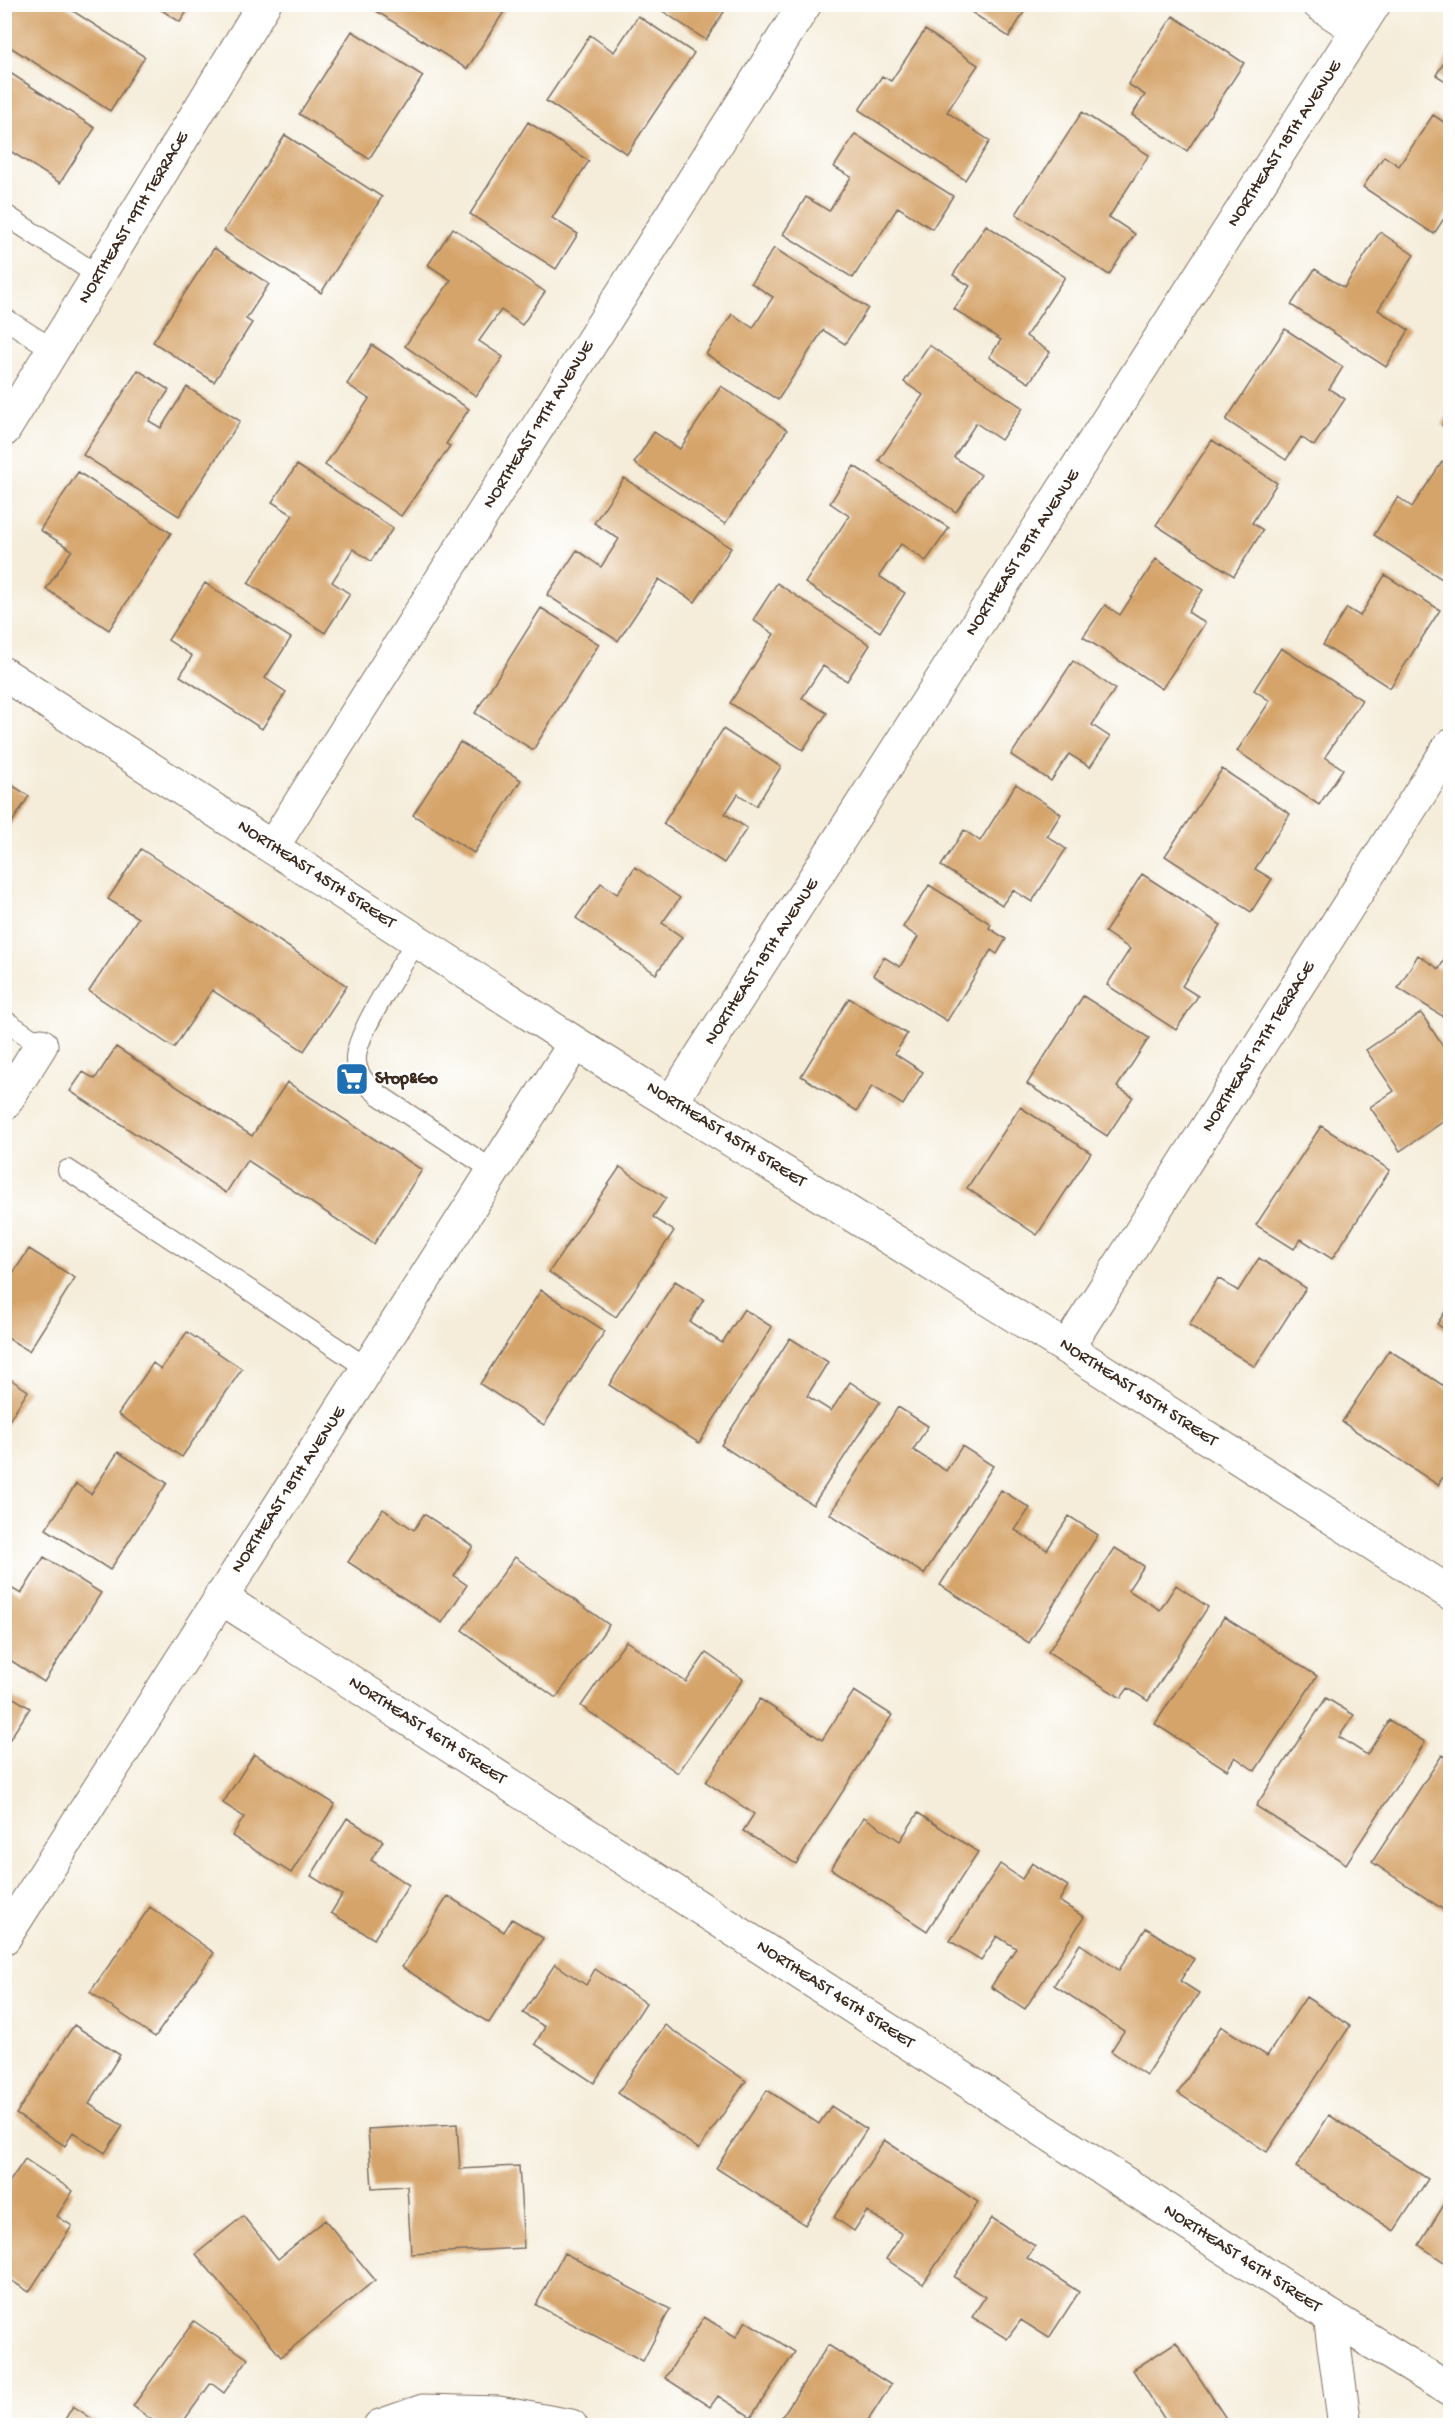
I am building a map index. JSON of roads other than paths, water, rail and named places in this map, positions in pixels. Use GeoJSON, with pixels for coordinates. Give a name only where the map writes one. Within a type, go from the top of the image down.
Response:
{"type":"FeatureCollection","features":[{"type":"Feature","properties":{"kind":"street","name":"NORTHEAST 19TH TERRACE"},"geometry":{"type":"LineString","coordinates":[[4,430],[264,4]]}},
{"type":"Feature","properties":{"kind":"street","name":"NORTHEAST 19TH AVENUE"},"geometry":{"type":"LineString","coordinates":[[273,846],[805,4]]}},
{"type":"Feature","properties":{"kind":"street"},"geometry":{"type":"LineString","coordinates":[[1319,4],[1366,17]]}},
{"type":"Feature","properties":{"kind":"street","name":"NORTHEAST 18TH AVENUE"},"geometry":{"type":"LineString","coordinates":[[672,1101],[1366,17]]}},
{"type":"Feature","properties":{"kind":"street","name":"NORTHEAST 45TH STREET"},"geometry":{"type":"LineString","coordinates":[[4,674],[575,1043],[672,1101],[1448,1586]]}},
{"type":"Feature","properties":{"kind":"street","name":"NORTHEAST 17TH TERRACE"},"geometry":{"type":"LineString","coordinates":[[1067,1348],[1450,746]]}},
{"type":"Feature","properties":{"kind":"street","name":"NORTHEAST 18TH AVENUE"},"geometry":{"type":"LineString","coordinates":[[9,1921],[575,1043]]}},
{"type":"Feature","properties":{"kind":"street"},"geometry":{"type":"LineString","coordinates":[[4,1104],[41,1045]]}},
{"type":"Feature","properties":{"kind":"street","name":"NORTHEAST 46TH STREET"},"geometry":{"type":"LineString","coordinates":[[220,1597],[1330,2316],[1450,2390]]}},
{"type":"Feature","properties":{"kind":"street"},"geometry":{"type":"LineString","coordinates":[[1330,2316],[1345,2426]]}},
{"type":"Feature","properties":{"kind":"street"},"geometry":{"type":"LineString","coordinates":[[380,2426],[423,2412],[499,2413],[571,2426]]}},
{"type":"Feature","properties":{"kind":"lane"},"geometry":{"type":"LineString","coordinates":[[4,214],[99,276]]}},
{"type":"Feature","properties":{"kind":"lane"},"geometry":{"type":"LineString","coordinates":[[4,318],[54,350]]}},
{"type":"Feature","properties":{"kind":"lane"},"geometry":{"type":"LineString","coordinates":[[417,940],[359,1040],[356,1061],[362,1080],[379,1095],[494,1171]]}},
{"type":"Feature","properties":{"kind":"lane"},"geometry":{"type":"LineString","coordinates":[[4,1020],[41,1045]]}},
{"type":"Feature","properties":{"kind":"lane"},"geometry":{"type":"LineString","coordinates":[[68,1170],[367,1368]]}},
{"type":"Feature","properties":{"kind":"place","name":"Stop&Go"},"geometry":{"type":"Point","coordinates":[352,1079]}}]}
